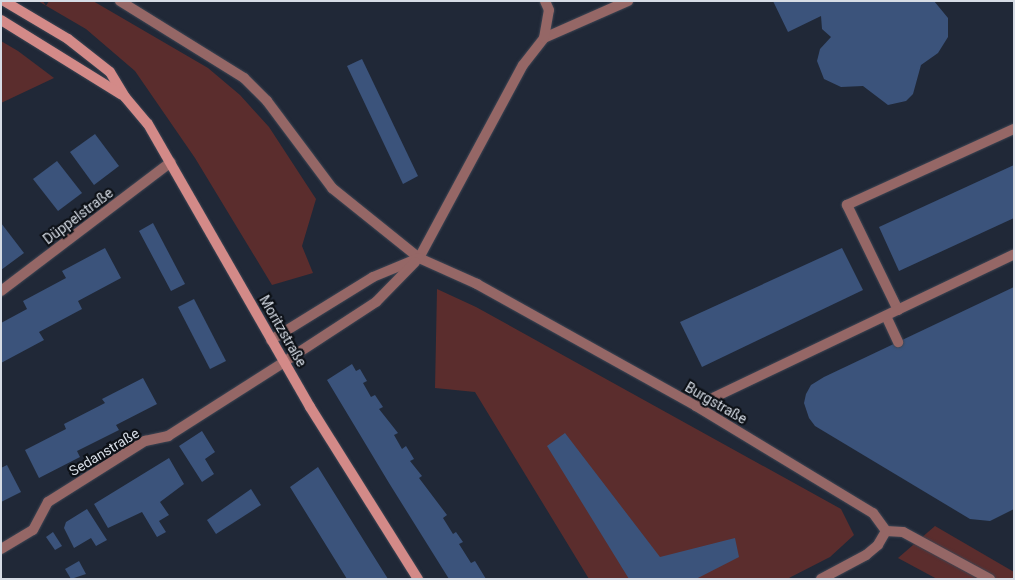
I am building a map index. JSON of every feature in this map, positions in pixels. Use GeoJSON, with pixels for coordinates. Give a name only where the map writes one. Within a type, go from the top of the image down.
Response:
{"type":"FeatureCollection","features":[{"type":"Feature","properties":{"kind":"main road","name":"Moritzstraße"},"geometry":{"type":"LineString","coordinates":[[4,1],[68,39],[103,67],[148,124],[284,362],[418,579]]}},
{"type":"Feature","properties":{"kind":"main road","name":"Moritzstraße"},"geometry":{"type":"LineString","coordinates":[[1,20],[125,97]]}},
{"type":"Feature","properties":{"kind":"street","name":"Burgstraße"},"geometry":{"type":"LineString","coordinates":[[120,1],[244,78],[267,101],[332,188],[419,258],[477,284],[696,406],[873,513],[886,532]]}},
{"type":"Feature","properties":{"kind":"street"},"geometry":{"type":"LineString","coordinates":[[284,362],[376,302],[419,258],[523,65],[544,38],[549,10],[545,1]]}},
{"type":"Feature","properties":{"kind":"street"},"geometry":{"type":"LineString","coordinates":[[544,38],[628,1]]}},
{"type":"Feature","properties":{"kind":"street"},"geometry":{"type":"LineString","coordinates":[[898,310],[847,205],[1014,129]]}},
{"type":"Feature","properties":{"kind":"street","name":"Düppelstraße"},"geometry":{"type":"LineString","coordinates":[[1,291],[171,162]]}},
{"type":"Feature","properties":{"kind":"street"},"geometry":{"type":"LineString","coordinates":[[696,406],[1014,254]]}},
{"type":"Feature","properties":{"kind":"street"},"geometry":{"type":"LineString","coordinates":[[272,340],[373,277],[419,258]]}},
{"type":"Feature","properties":{"kind":"street"},"geometry":{"type":"LineString","coordinates":[[886,316],[898,342]]}},
{"type":"Feature","properties":{"kind":"street","name":"Sedanstraße"},"geometry":{"type":"LineString","coordinates":[[1,550],[33,530],[48,502],[145,441],[168,436],[284,362]]}},
{"type":"Feature","properties":{"kind":"street"},"geometry":{"type":"LineString","coordinates":[[821,579],[866,555],[878,545],[886,532],[903,532],[990,579]]}},
{"type":"Feature","properties":{"kind":"shaded area"},"geometry":{"type":"Polygon","coordinates":[[[49,1],[93,1],[208,68],[240,95],[269,127],[316,199],[302,246],[313,273],[272,285],[195,158],[135,71],[86,29],[46,6],[49,1]]]}},
{"type":"Feature","properties":{"kind":"shaded area"},"geometry":{"type":"Polygon","coordinates":[[[1,41],[18,51],[54,78],[1,103],[1,41]]]}},
{"type":"Feature","properties":{"kind":"shaded area"},"geometry":{"type":"Polygon","coordinates":[[[437,289],[476,307],[841,509],[854,535],[830,557],[787,579],[589,579],[475,392],[435,388],[437,289]]]}},
{"type":"Feature","properties":{"kind":"shaded area"},"geometry":{"type":"Polygon","coordinates":[[[935,526],[1014,572],[1014,579],[937,579],[898,558],[935,526]]]}},
{"type":"Feature","properties":{"kind":"building"},"geometry":{"type":"Polygon","coordinates":[[[773,1],[934,1],[948,18],[948,37],[938,53],[921,65],[913,94],[906,101],[888,105],[863,86],[841,87],[824,79],[817,61],[820,49],[831,37],[822,29],[821,16],[788,32],[773,1]]]}},
{"type":"Feature","properties":{"kind":"building"},"geometry":{"type":"Polygon","coordinates":[[[362,59],[418,176],[403,184],[347,66],[362,59]]]}},
{"type":"Feature","properties":{"kind":"building"},"geometry":{"type":"Polygon","coordinates":[[[95,134],[119,166],[94,185],[70,152],[95,134]]]}},
{"type":"Feature","properties":{"kind":"building"},"geometry":{"type":"Polygon","coordinates":[[[57,161],[82,193],[58,211],[33,179],[57,161]]]}},
{"type":"Feature","properties":{"kind":"building"},"geometry":{"type":"Polygon","coordinates":[[[1014,165],[1014,218],[899,271],[879,227],[1014,165]]]}},
{"type":"Feature","properties":{"kind":"building"},"geometry":{"type":"Polygon","coordinates":[[[1,223],[24,253],[1,270],[1,223]]]}},
{"type":"Feature","properties":{"kind":"building"},"geometry":{"type":"Polygon","coordinates":[[[153,223],[185,284],[171,291],[139,231],[153,223]]]}},
{"type":"Feature","properties":{"kind":"building"},"geometry":{"type":"Polygon","coordinates":[[[105,248],[121,278],[78,301],[82,309],[39,332],[44,340],[1,363],[1,323],[27,309],[23,301],[66,278],[62,271],[105,248]]]}},
{"type":"Feature","properties":{"kind":"building"},"geometry":{"type":"Polygon","coordinates":[[[842,248],[863,290],[702,367],[680,322],[842,248]]]}},
{"type":"Feature","properties":{"kind":"building"},"geometry":{"type":"Polygon","coordinates":[[[1014,287],[1014,509],[990,521],[970,519],[815,426],[809,418],[804,403],[811,385],[824,377],[1014,287]]]}},
{"type":"Feature","properties":{"kind":"building"},"geometry":{"type":"Polygon","coordinates":[[[194,299],[226,361],[210,369],[178,307],[194,299]]]}},
{"type":"Feature","properties":{"kind":"building"},"geometry":{"type":"Polygon","coordinates":[[[352,364],[356,371],[360,369],[367,381],[363,383],[371,397],[375,395],[383,407],[379,409],[398,433],[394,435],[402,449],[406,446],[414,459],[410,461],[422,476],[419,478],[447,515],[443,518],[453,534],[456,532],[463,542],[459,544],[471,563],[475,561],[486,579],[449,579],[389,483],[327,380],[352,364]]]}},
{"type":"Feature","properties":{"kind":"building"},"geometry":{"type":"Polygon","coordinates":[[[143,378],[157,404],[116,425],[119,430],[77,451],[80,457],[39,478],[25,450],[66,429],[64,424],[105,403],[102,399],[143,378]]]}},
{"type":"Feature","properties":{"kind":"building"},"geometry":{"type":"Polygon","coordinates":[[[202,431],[215,452],[205,459],[214,474],[202,482],[179,446],[202,431]]]}},
{"type":"Feature","properties":{"kind":"building"},"geometry":{"type":"Polygon","coordinates":[[[565,433],[660,557],[735,538],[739,557],[696,579],[629,579],[547,446],[565,433]]]}},
{"type":"Feature","properties":{"kind":"building"},"geometry":{"type":"Polygon","coordinates":[[[169,458],[184,484],[160,502],[169,515],[159,521],[166,532],[157,537],[142,512],[108,528],[94,504],[169,458]]]}},
{"type":"Feature","properties":{"kind":"building"},"geometry":{"type":"Polygon","coordinates":[[[7,465],[21,492],[1,502],[1,468],[7,465]]]}},
{"type":"Feature","properties":{"kind":"building"},"geometry":{"type":"Polygon","coordinates":[[[318,467],[388,579],[347,579],[290,487],[318,467]]]}},
{"type":"Feature","properties":{"kind":"building"},"geometry":{"type":"Polygon","coordinates":[[[251,489],[261,505],[216,534],[207,520],[251,489]]]}},
{"type":"Feature","properties":{"kind":"building"},"geometry":{"type":"Polygon","coordinates":[[[87,509],[107,540],[96,546],[91,538],[74,548],[64,528],[66,522],[87,509]]]}},
{"type":"Feature","properties":{"kind":"building"},"geometry":{"type":"Polygon","coordinates":[[[53,532],[62,546],[55,550],[46,537],[53,532]]]}},
{"type":"Feature","properties":{"kind":"building"},"geometry":{"type":"Polygon","coordinates":[[[79,561],[86,574],[71,579],[65,569],[79,561]]]}}]}
